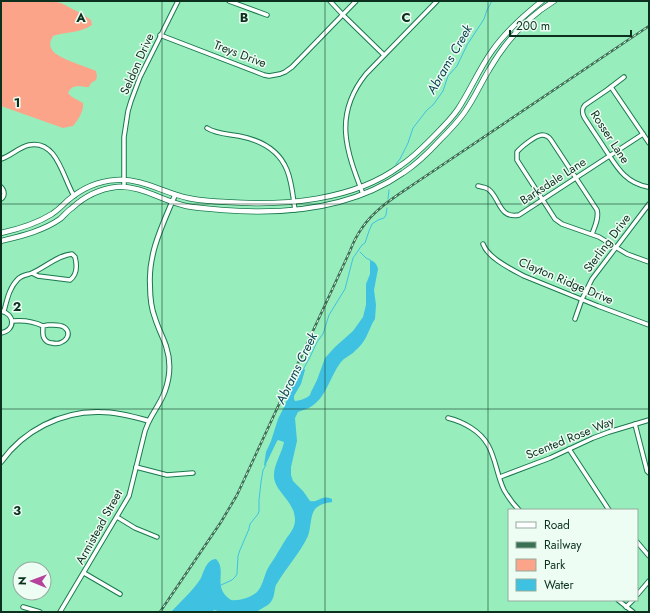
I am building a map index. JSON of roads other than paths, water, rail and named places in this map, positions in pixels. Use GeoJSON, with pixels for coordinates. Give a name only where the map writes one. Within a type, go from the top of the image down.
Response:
{"type":"FeatureCollection","features":[{"type":"Feature","properties":{"kind":"main road"},"geometry":{"type":"LineString","coordinates":[[1,233],[41,220],[57,211],[74,196],[88,187],[112,180],[135,181],[175,195],[197,200],[246,204],[294,202],[326,197],[360,187],[401,166],[418,152],[440,130],[457,110],[497,44],[522,16],[542,1]]}},
{"type":"Feature","properties":{"kind":"main road"},"geometry":{"type":"LineString","coordinates":[[1,241],[39,230],[60,218],[81,200],[94,192],[110,188],[124,187],[140,190],[187,206],[267,212],[295,210],[332,203],[374,190],[410,169],[452,128],[462,116],[496,57],[510,38],[531,18],[554,1]]}},
{"type":"Feature","properties":{"kind":"street","name":"Seldon Drive"},"geometry":{"type":"LineString","coordinates":[[124,187],[124,137],[130,101],[160,35],[178,1]]}},
{"type":"Feature","properties":{"kind":"street"},"geometry":{"type":"LineString","coordinates":[[229,1],[267,15]]}},
{"type":"Feature","properties":{"kind":"street"},"geometry":{"type":"LineString","coordinates":[[330,1],[384,56]]}},
{"type":"Feature","properties":{"kind":"street","name":"Treys Drive"},"geometry":{"type":"LineString","coordinates":[[160,35],[264,75],[275,75],[285,72],[292,67],[356,1]]}},
{"type":"Feature","properties":{"kind":"street"},"geometry":{"type":"LineString","coordinates":[[363,194],[346,141],[346,116],[351,99],[358,84],[437,1]]}},
{"type":"Feature","properties":{"kind":"street","name":"Rosser Lane"},"geometry":{"type":"LineString","coordinates":[[624,77],[585,105],[582,112],[619,171],[638,184],[648,187]]}},
{"type":"Feature","properties":{"kind":"street"},"geometry":{"type":"LineString","coordinates":[[612,87],[649,143]]}},
{"type":"Feature","properties":{"kind":"street"},"geometry":{"type":"LineString","coordinates":[[207,128],[214,132],[254,139],[263,143],[272,150],[280,158],[288,170],[295,210]]}},
{"type":"Feature","properties":{"kind":"street","name":"Barksdale Lane"},"geometry":{"type":"LineString","coordinates":[[478,186],[489,190],[506,213],[510,215],[517,215],[543,200],[609,155],[643,134]]}},
{"type":"Feature","properties":{"kind":"street"},"geometry":{"type":"LineString","coordinates":[[592,234],[598,219],[597,211],[551,140],[545,135],[540,135],[518,151],[517,158],[554,218],[562,224],[592,234],[628,254],[649,262]]}},
{"type":"Feature","properties":{"kind":"street"},"geometry":{"type":"LineString","coordinates":[[1,158],[28,145],[41,145],[49,149],[56,158],[74,196]]}},
{"type":"Feature","properties":{"kind":"street"},"geometry":{"type":"LineString","coordinates":[[1,187],[4,191],[3,198],[1,199]]}},
{"type":"Feature","properties":{"kind":"street","name":"Armistead Street"},"geometry":{"type":"LineString","coordinates":[[60,612],[129,496],[148,421],[165,392],[169,372],[169,357],[152,307],[150,296],[150,274],[151,260],[156,243],[175,195]]}},
{"type":"Feature","properties":{"kind":"street","name":"Sterling Drive"},"geometry":{"type":"LineString","coordinates":[[575,319],[582,299],[592,279],[649,204]]}},
{"type":"Feature","properties":{"kind":"street","name":"Clayton Ridge Drive"},"geometry":{"type":"LineString","coordinates":[[483,244],[492,256],[524,276],[649,325]]}},
{"type":"Feature","properties":{"kind":"street"},"geometry":{"type":"LineString","coordinates":[[1,333],[6,332],[12,324],[8,314],[2,311],[11,289],[19,278],[65,256],[72,254],[75,257],[76,270],[70,280],[38,276],[32,273]]}},
{"type":"Feature","properties":{"kind":"street"},"geometry":{"type":"LineString","coordinates":[[12,321],[34,322],[43,326],[57,325],[64,327],[68,334],[67,337],[63,343],[49,343],[44,337],[43,326]]}},
{"type":"Feature","properties":{"kind":"street"},"geometry":{"type":"LineString","coordinates":[[1,462],[21,440],[41,427],[62,418],[87,412],[102,412],[124,414],[148,421]]}},
{"type":"Feature","properties":{"kind":"street"},"geometry":{"type":"LineString","coordinates":[[448,418],[459,420],[469,426],[481,436],[488,445],[504,489],[508,497],[518,509]]}},
{"type":"Feature","properties":{"kind":"street","name":"Scented Rose Way"},"geometry":{"type":"LineString","coordinates":[[500,477],[530,466],[608,432],[649,420]]}},
{"type":"Feature","properties":{"kind":"street"},"geometry":{"type":"LineString","coordinates":[[635,424],[647,471],[649,473]]}},
{"type":"Feature","properties":{"kind":"street"},"geometry":{"type":"LineString","coordinates":[[570,449],[608,509]]}},
{"type":"Feature","properties":{"kind":"street"},"geometry":{"type":"LineString","coordinates":[[136,467],[167,475],[193,473]]}},
{"type":"Feature","properties":{"kind":"street"},"geometry":{"type":"LineString","coordinates":[[117,517],[135,528],[157,537]]}},
{"type":"Feature","properties":{"kind":"street"},"geometry":{"type":"LineString","coordinates":[[638,543],[649,556]]}},
{"type":"Feature","properties":{"kind":"street"},"geometry":{"type":"LineString","coordinates":[[84,573],[120,594]]}},
{"type":"Feature","properties":{"kind":"street"},"geometry":{"type":"LineString","coordinates":[[638,594],[649,581]]}},
{"type":"Feature","properties":{"kind":"street"},"geometry":{"type":"LineString","coordinates":[[619,601],[633,612]]}},
{"type":"Feature","properties":{"kind":"street"},"geometry":{"type":"LineString","coordinates":[[626,607],[632,601]]}},
{"type":"Feature","properties":{"kind":"street"},"geometry":{"type":"LineString","coordinates":[[24,607],[40,612]]}},
{"type":"Feature","properties":{"kind":"water"},"geometry":{"type":"Polygon","coordinates":[[[370,260],[375,263],[378,269],[374,290],[376,305],[375,319],[366,338],[353,353],[341,362],[325,391],[317,402],[298,412],[295,418],[297,441],[291,467],[293,481],[310,501],[316,501],[325,497],[332,499],[332,502],[325,503],[315,509],[312,515],[308,536],[276,585],[273,598],[268,605],[256,612],[220,612],[214,610],[212,612],[171,612],[187,596],[201,578],[208,563],[216,559],[221,569],[222,590],[231,600],[248,597],[257,592],[260,587],[268,568],[291,532],[295,523],[292,507],[275,482],[274,477],[275,468],[284,442],[277,441],[265,466],[266,452],[278,419],[294,381],[300,371],[304,368],[305,370],[301,384],[294,396],[295,401],[301,400],[310,395],[325,358],[353,331],[363,317],[366,305],[366,284],[370,274],[370,260]]]}},
{"type":"Feature","properties":{"kind":"waterway","name":"Abrams Creek"},"geometry":{"type":"LineString","coordinates":[[396,164],[408,143],[413,128],[443,91],[448,76],[457,66],[467,45],[484,19],[492,1]]}},
{"type":"Feature","properties":{"kind":"waterway","name":"Abrams Creek"},"geometry":{"type":"LineString","coordinates":[[388,199],[389,190]]}},
{"type":"Feature","properties":{"kind":"waterway","name":"Abrams Creek"},"geometry":{"type":"LineString","coordinates":[[304,368],[317,342],[323,334],[329,315],[345,289],[353,258],[365,243],[372,224],[384,218],[387,208]]}},
{"type":"Feature","properties":{"kind":"waterway"},"geometry":{"type":"LineString","coordinates":[[360,252],[370,260]]}},
{"type":"Feature","properties":{"kind":"waterway","name":"Abrams Creek"},"geometry":{"type":"LineString","coordinates":[[221,585],[232,580],[237,574],[238,556],[240,550],[250,524],[259,511],[261,482],[263,470],[266,465]]}},
{"type":"Feature","properties":{"kind":"railway"},"geometry":{"type":"LineString","coordinates":[[160,612],[221,522],[237,495],[354,242],[360,231],[372,216],[397,195],[649,26]]}}]}
